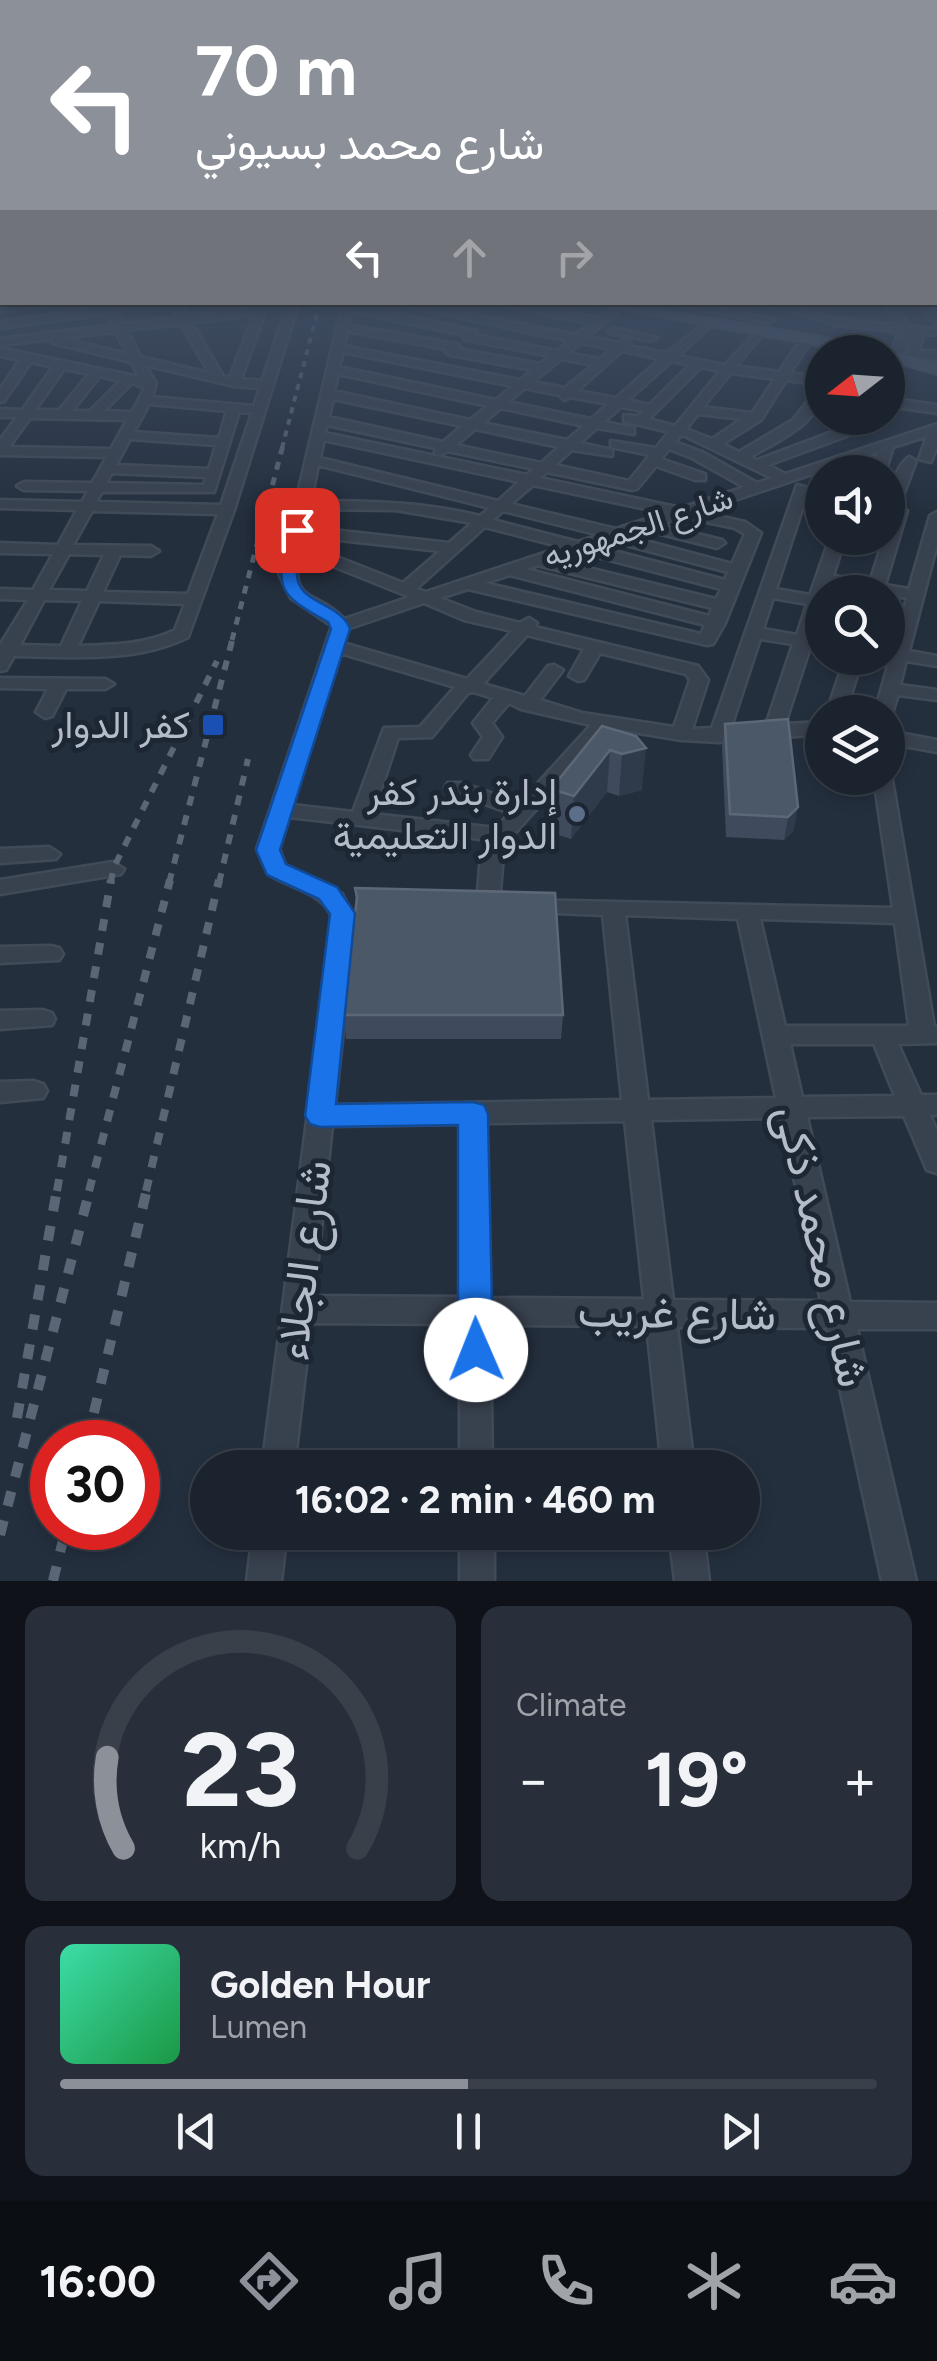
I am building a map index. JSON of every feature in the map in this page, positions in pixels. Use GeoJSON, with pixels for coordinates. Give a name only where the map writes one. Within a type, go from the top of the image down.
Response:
{"type":"FeatureCollection","features":[{"type":"Feature","properties":{"kind":"street"},"geometry":{"type":"LineString","coordinates":[[0,398],[19,370]]}},
{"type":"Feature","properties":{"kind":"street"},"geometry":{"type":"LineString","coordinates":[[57,370],[0,451],[35,469],[94,487],[210,490]]}},
{"type":"Feature","properties":{"kind":"street"},"geometry":{"type":"LineString","coordinates":[[87,370],[150,383]]}},
{"type":"Feature","properties":{"kind":"street"},"geometry":{"type":"LineString","coordinates":[[142,370],[150,383]]}},
{"type":"Feature","properties":{"kind":"street"},"geometry":{"type":"LineString","coordinates":[[179,370],[267,385]]}},
{"type":"Feature","properties":{"kind":"street"},"geometry":{"type":"LineString","coordinates":[[214,370],[220,379]]}},
{"type":"Feature","properties":{"kind":"street"},"geometry":{"type":"LineString","coordinates":[[234,382],[239,370]]}},
{"type":"Feature","properties":{"kind":"street"},"geometry":{"type":"LineString","coordinates":[[3,656],[170,640],[182,633],[272,370]]}},
{"type":"Feature","properties":{"kind":"street"},"geometry":{"type":"LineString","coordinates":[[805,489],[680,429],[594,424],[334,370],[303,505],[301,536],[287,574],[290,587],[302,600],[337,618],[338,636],[503,698],[604,722],[681,734],[719,736],[805,728]]}},
{"type":"Feature","properties":{"kind":"street"},"geometry":{"type":"LineString","coordinates":[[377,404],[424,370]]}},
{"type":"Feature","properties":{"kind":"street"},"geometry":{"type":"LineString","coordinates":[[450,370],[652,409]]}},
{"type":"Feature","properties":{"kind":"street"},"geometry":{"type":"LineString","coordinates":[[373,512],[401,482],[540,370]]}},
{"type":"Feature","properties":{"kind":"street"},"geometry":{"type":"LineString","coordinates":[[434,510],[594,370]]}},
{"type":"Feature","properties":{"kind":"street"},"geometry":{"type":"LineString","coordinates":[[406,589],[655,370]]}},
{"type":"Feature","properties":{"kind":"street"},"geometry":{"type":"LineString","coordinates":[[570,489],[692,370]]}},
{"type":"Feature","properties":{"kind":"street"},"geometry":{"type":"LineString","coordinates":[[320,428],[392,435],[635,485],[727,370]]}},
{"type":"Feature","properties":{"kind":"street"},"geometry":{"type":"LineString","coordinates":[[774,370],[791,370]]}},
{"type":"Feature","properties":{"kind":"street"},"geometry":{"type":"LineString","coordinates":[[787,370],[805,376]]}},
{"type":"Feature","properties":{"kind":"street"},"geometry":{"type":"LineString","coordinates":[[713,444],[756,417],[787,370]]}},
{"type":"Feature","properties":{"kind":"street"},"geometry":{"type":"LineString","coordinates":[[62,414],[97,372]]}},
{"type":"Feature","properties":{"kind":"street"},"geometry":{"type":"LineString","coordinates":[[346,505],[351,470],[474,374]]}},
{"type":"Feature","properties":{"kind":"street"},"geometry":{"type":"LineString","coordinates":[[93,415],[129,378]]}},
{"type":"Feature","properties":{"kind":"street"},"geometry":{"type":"LineString","coordinates":[[3,656],[139,410],[150,383]]}},
{"type":"Feature","properties":{"kind":"street"},"geometry":{"type":"LineString","coordinates":[[329,394],[570,445],[697,455],[756,488]]}},
{"type":"Feature","properties":{"kind":"street"},"geometry":{"type":"LineString","coordinates":[[905,404],[937,409]]}},
{"type":"Feature","properties":{"kind":"street"},"geometry":{"type":"LineString","coordinates":[[0,423],[62,414],[139,410],[229,425]]}},
{"type":"Feature","properties":{"kind":"street"},"geometry":{"type":"LineString","coordinates":[[124,435],[229,425],[259,410]]}},
{"type":"Feature","properties":{"kind":"street"},"geometry":{"type":"LineString","coordinates":[[695,410],[756,417]]}},
{"type":"Feature","properties":{"kind":"street"},"geometry":{"type":"LineString","coordinates":[[0,413],[22,418]]}},
{"type":"Feature","properties":{"kind":"street"},"geometry":{"type":"LineString","coordinates":[[606,413],[635,426]]}},
{"type":"Feature","properties":{"kind":"street"},"geometry":{"type":"LineString","coordinates":[[740,457],[798,423],[805,414]]}},
{"type":"Feature","properties":{"kind":"street"},"geometry":{"type":"LineString","coordinates":[[166,425],[229,425]]}},
{"type":"Feature","properties":{"kind":"street"},"geometry":{"type":"LineString","coordinates":[[204,509],[229,425]]}},
{"type":"Feature","properties":{"kind":"street"},"geometry":{"type":"LineString","coordinates":[[320,428],[376,447],[740,525],[753,532],[717,622],[703,640],[468,584]]}},
{"type":"Feature","properties":{"kind":"street"},"geometry":{"type":"LineString","coordinates":[[905,487],[937,428]]}},
{"type":"Feature","properties":{"kind":"street","name":"شارع الجمهوريه"},"geometry":{"type":"LineString","coordinates":[[338,636],[425,598],[937,428]]}},
{"type":"Feature","properties":{"kind":"street"},"geometry":{"type":"LineString","coordinates":[[756,465],[838,435]]}},
{"type":"Feature","properties":{"kind":"street"},"geometry":{"type":"LineString","coordinates":[[884,455],[887,446]]}},
{"type":"Feature","properties":{"kind":"street"},"geometry":{"type":"LineString","coordinates":[[661,453],[700,477]]}},
{"type":"Feature","properties":{"kind":"street"},"geometry":{"type":"LineString","coordinates":[[6,504],[35,469],[110,460],[216,468]]}},
{"type":"Feature","properties":{"kind":"street"},"geometry":{"type":"LineString","coordinates":[[313,460],[614,535],[735,578]]}},
{"type":"Feature","properties":{"kind":"street"},"geometry":{"type":"LineString","coordinates":[[918,464],[937,474]]}},
{"type":"Feature","properties":{"kind":"street"},"geometry":{"type":"LineString","coordinates":[[402,506],[424,488]]}},
{"type":"Feature","properties":{"kind":"street"},"geometry":{"type":"LineString","coordinates":[[719,736],[802,488]]}},
{"type":"Feature","properties":{"kind":"street"},"geometry":{"type":"LineString","coordinates":[[6,504],[227,510]]}},
{"type":"Feature","properties":{"kind":"street"},"geometry":{"type":"LineString","coordinates":[[303,505],[346,505],[373,512],[480,524]]}},
{"type":"Feature","properties":{"kind":"street"},"geometry":{"type":"LineString","coordinates":[[373,512],[402,506],[434,510],[613,556],[735,578]]}},
{"type":"Feature","properties":{"kind":"street"},"geometry":{"type":"LineString","coordinates":[[905,511],[937,517],[905,636]]}},
{"type":"Feature","properties":{"kind":"street"},"geometry":{"type":"LineString","coordinates":[[645,525],[717,543]]}},
{"type":"Feature","properties":{"kind":"street"},"geometry":{"type":"LineString","coordinates":[[301,536],[452,548]]}},
{"type":"Feature","properties":{"kind":"street"},"geometry":{"type":"LineString","coordinates":[[301,536],[470,616],[696,672],[699,680],[681,734]]}},
{"type":"Feature","properties":{"kind":"street"},"geometry":{"type":"LineString","coordinates":[[0,548],[150,552]]}},
{"type":"Feature","properties":{"kind":"street"},"geometry":{"type":"LineString","coordinates":[[66,650],[114,550]]}},
{"type":"Feature","properties":{"kind":"street"},"geometry":{"type":"LineString","coordinates":[[361,819],[391,732],[426,733],[523,630],[583,589],[613,556]]}},
{"type":"Feature","properties":{"kind":"street"},"geometry":{"type":"LineString","coordinates":[[540,560],[596,574],[717,622]]}},
{"type":"Feature","properties":{"kind":"street"},"geometry":{"type":"LineString","coordinates":[[510,570],[717,622]]}},
{"type":"Feature","properties":{"kind":"street"},"geometry":{"type":"LineString","coordinates":[[768,592],[805,599]]}},
{"type":"Feature","properties":{"kind":"street"},"geometry":{"type":"LineString","coordinates":[[0,594],[196,600]]}},
{"type":"Feature","properties":{"kind":"street"},"geometry":{"type":"LineString","coordinates":[[905,594],[916,595]]}},
{"type":"Feature","properties":{"kind":"street"},"geometry":{"type":"LineString","coordinates":[[0,626],[20,626]]}},
{"type":"Feature","properties":{"kind":"street"},"geometry":{"type":"LineString","coordinates":[[754,633],[805,641]]}},
{"type":"Feature","properties":{"kind":"street","name":"شارع الجلاء"},"geometry":{"type":"LineString","coordinates":[[280,1450],[344,899],[276,869],[268,850],[338,636]]}},
{"type":"Feature","properties":{"kind":"street"},"geometry":{"type":"LineString","coordinates":[[578,676],[594,646]]}},
{"type":"Feature","properties":{"kind":"street"},"geometry":{"type":"LineString","coordinates":[[905,656],[937,661]]}},
{"type":"Feature","properties":{"kind":"street"},"geometry":{"type":"LineString","coordinates":[[774,729],[805,660]]}},
{"type":"Feature","properties":{"kind":"street"},"geometry":{"type":"LineString","coordinates":[[527,705],[554,670]]}},
{"type":"Feature","properties":{"kind":"street"},"geometry":{"type":"LineString","coordinates":[[888,695],[894,675]]}},
{"type":"Feature","properties":{"kind":"street"},"geometry":{"type":"LineString","coordinates":[[0,684],[105,684]]}},
{"type":"Feature","properties":{"kind":"street"},"geometry":{"type":"LineString","coordinates":[[46,712],[59,684]]}},
{"type":"Feature","properties":{"kind":"street"},"geometry":{"type":"LineString","coordinates":[[890,689],[937,695]]}},
{"type":"Feature","properties":{"kind":"street"},"geometry":{"type":"LineString","coordinates":[[481,755],[493,737],[482,722],[503,698]]}},
{"type":"Feature","properties":{"kind":"street"},"geometry":{"type":"LineString","coordinates":[[604,722],[502,835],[478,903],[904,916]]}},
{"type":"Feature","properties":{"kind":"street"},"geometry":{"type":"LineString","coordinates":[[905,741],[937,746]]}},
{"type":"Feature","properties":{"kind":"street"},"geometry":{"type":"LineString","coordinates":[[456,787],[521,810]]}},
{"type":"Feature","properties":{"kind":"street"},"geometry":{"type":"LineString","coordinates":[[776,1036],[930,1035],[904,916],[886,795]]}},
{"type":"Feature","properties":{"kind":"street"},"geometry":{"type":"LineString","coordinates":[[280,810],[502,835]]}},
{"type":"Feature","properties":{"kind":"street"},"geometry":{"type":"LineString","coordinates":[[0,856],[49,854]]}},
{"type":"Feature","properties":{"kind":"street"},"geometry":{"type":"LineString","coordinates":[[0,887],[113,869]]}},
{"type":"Feature","properties":{"kind":"street"},"geometry":{"type":"LineString","coordinates":[[613,907],[676,1450]]}},
{"type":"Feature","properties":{"kind":"street","name":"شارع محمد ذكى"},"geometry":{"type":"LineString","coordinates":[[748,911],[899,1581]]}},
{"type":"Feature","properties":{"kind":"street"},"geometry":{"type":"LineString","coordinates":[[0,955],[51,954]]}},
{"type":"Feature","properties":{"kind":"street"},"geometry":{"type":"LineString","coordinates":[[0,1020],[43,1019]]}},
{"type":"Feature","properties":{"kind":"street"},"geometry":{"type":"LineString","coordinates":[[882,1036],[926,1106],[937,1162]]}},
{"type":"Feature","properties":{"kind":"street"},"geometry":{"type":"LineString","coordinates":[[0,1092],[34,1091]]}},
{"type":"Feature","properties":{"kind":"street"},"geometry":{"type":"LineString","coordinates":[[320,1116],[926,1106]]}},
{"type":"Feature","properties":{"kind":"street"},"geometry":{"type":"LineString","coordinates":[[473,1114],[476,1450]]}},
{"type":"Feature","properties":{"kind":"street","name":"شارع غريب"},"geometry":{"type":"LineString","coordinates":[[297,1309],[937,1316]]}},
{"type":"Feature","properties":{"kind":"street"},"geometry":{"type":"LineString","coordinates":[[264,1581],[268,1550]]}},
{"type":"Feature","properties":{"kind":"street"},"geometry":{"type":"LineString","coordinates":[[477,1550],[477,1581]]}},
{"type":"Feature","properties":{"kind":"street"},"geometry":{"type":"LineString","coordinates":[[688,1550],[692,1581]]}},
{"type":"Feature","properties":{"kind":"lane"},"geometry":{"type":"LineString","coordinates":[[301,536],[321,526],[324,514]]}},
{"type":"Feature","properties":{"kind":"building"},"geometry":{"type":"Polygon","coordinates":[[[788,719],[798,807],[788,817],[730,814],[725,724],[788,719]]]}},
{"type":"Feature","properties":{"kind":"building"},"geometry":{"type":"Polygon","coordinates":[[[602,726],[636,736],[646,748],[622,754],[610,750],[574,796],[551,789],[602,726]]]}},
{"type":"Feature","properties":{"kind":"building"},"geometry":{"type":"Polygon","coordinates":[[[355,888],[555,893],[563,1015],[344,1015],[355,888]]]}},
{"type":"Feature","properties":{"kind":"railway"},"geometry":{"type":"LineString","coordinates":[[282,448],[302,370]]}},
{"type":"Feature","properties":{"kind":"railway"},"geometry":{"type":"LineString","coordinates":[[232,640],[283,445]]}},
{"type":"Feature","properties":{"kind":"railway"},"geometry":{"type":"LineString","coordinates":[[169,883],[233,637]]}},
{"type":"Feature","properties":{"kind":"railway"},"geometry":{"type":"LineString","coordinates":[[111,883],[113,869],[217,661]]}},
{"type":"Feature","properties":{"kind":"railway"},"geometry":{"type":"LineString","coordinates":[[219,883],[248,759]]}},
{"type":"Feature","properties":{"kind":"railway"},"geometry":{"type":"LineString","coordinates":[[57,1191],[111,880]]}},
{"type":"Feature","properties":{"kind":"railway"},"geometry":{"type":"LineString","coordinates":[[89,1191],[170,880]]}},
{"type":"Feature","properties":{"kind":"railway"},"geometry":{"type":"LineString","coordinates":[[146,1191],[219,880]]}},
{"type":"Feature","properties":{"kind":"railway"},"geometry":{"type":"LineString","coordinates":[[17,1418],[57,1189]]}},
{"type":"Feature","properties":{"kind":"railway"},"geometry":{"type":"LineString","coordinates":[[0,1535],[90,1189]]}},
{"type":"Feature","properties":{"kind":"railway"},"geometry":{"type":"LineString","coordinates":[[92,1420],[147,1189]]}},
{"type":"Feature","properties":{"kind":"railway"},"geometry":{"type":"LineString","coordinates":[[53,1581],[61,1550]]}},
{"type":"Feature","properties":{"kind":"place","name":"كفر الدوار"},"geometry":{"type":"Point","coordinates":[213,725]}},
{"type":"Feature","properties":{"kind":"place","name":"إدارة بندر كفر الدوار التعليمية"},"geometry":{"type":"Point","coordinates":[577,814]}},
{"type":"Feature","properties":{"kind":"route"},"geometry":{"type":"LineString","coordinates":[[297,530],[287,574],[290,587],[310,606],[337,618],[340,629],[268,850],[276,869],[284,876],[319,888],[335,899],[344,920],[320,1116],[473,1114],[476,1350]]}}]}
